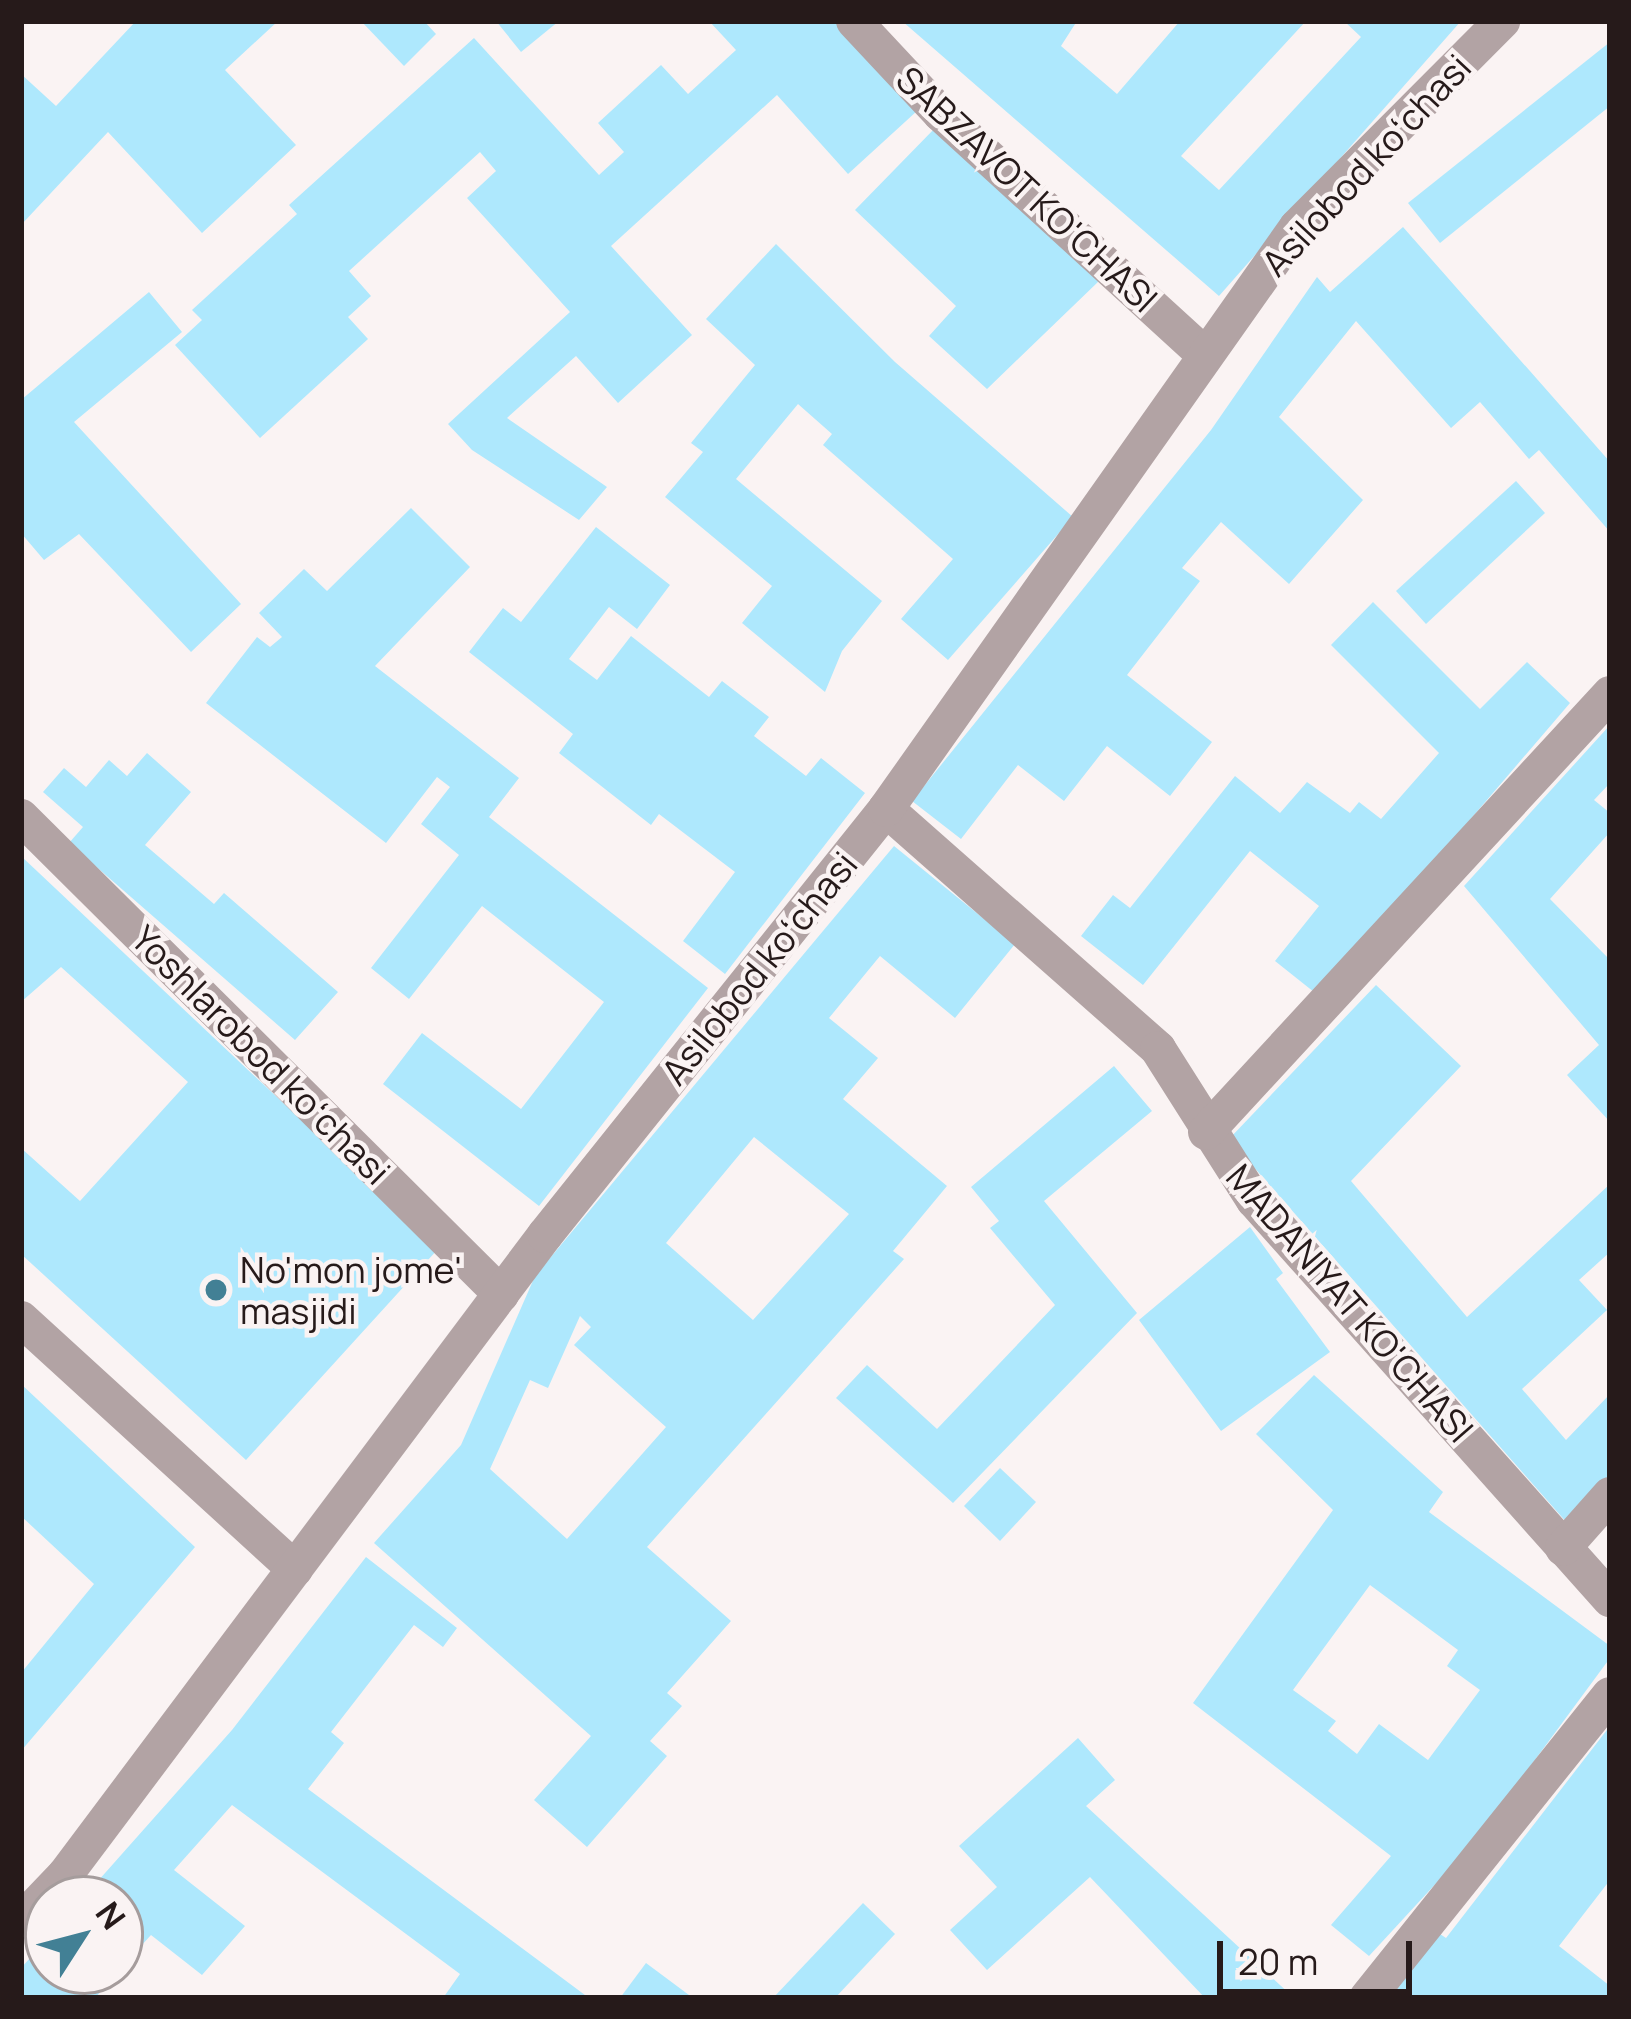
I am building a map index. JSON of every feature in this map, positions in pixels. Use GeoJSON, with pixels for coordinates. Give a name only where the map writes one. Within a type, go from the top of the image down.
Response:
{"type":"FeatureCollection","features":[{"type":"Feature","properties":{"kind":"street","name":"SABZAVOT KO'CHASI"},"geometry":{"type":"LineString","coordinates":[[854,21],[940,114],[1204,353]]}},
{"type":"Feature","properties":{"kind":"street","name":"Asilobod koʻchasi"},"geometry":{"type":"LineString","coordinates":[[21,1921],[64,1875],[501,1294],[886,809],[1297,227],[1502,21]]}},
{"type":"Feature","properties":{"kind":"street"},"geometry":{"type":"LineString","coordinates":[[1206,1132],[1610,694]]}},
{"type":"Feature","properties":{"kind":"street","name":"MADANIYAT KO'CHASI"},"geometry":{"type":"LineString","coordinates":[[886,809],[1158,1049],[1206,1132],[1254,1200],[1610,1599]]}},
{"type":"Feature","properties":{"kind":"street","name":"Yoshlarobod koʻchasi"},"geometry":{"type":"LineString","coordinates":[[21,817],[501,1294]]}},
{"type":"Feature","properties":{"kind":"street"},"geometry":{"type":"LineString","coordinates":[[21,1318],[295,1569]]}},
{"type":"Feature","properties":{"kind":"street"},"geometry":{"type":"LineString","coordinates":[[1563,1548],[1610,1495]]}},
{"type":"Feature","properties":{"kind":"street"},"geometry":{"type":"LineString","coordinates":[[1367,1998],[1610,1694]]}},
{"type":"Feature","properties":{"kind":"building"},"geometry":{"type":"Polygon","coordinates":[[[136,21],[278,21],[225,70],[296,145],[202,233],[108,132],[21,225],[21,74],[56,106],[136,21]]]}},
{"type":"Feature","properties":{"kind":"building"},"geometry":{"type":"Polygon","coordinates":[[[361,21],[424,21],[436,34],[404,66],[361,21]]]}},
{"type":"Feature","properties":{"kind":"building"},"geometry":{"type":"Polygon","coordinates":[[[496,21],[559,21],[521,52],[496,21]]]}},
{"type":"Feature","properties":{"kind":"building"},"geometry":{"type":"Polygon","coordinates":[[[709,21],[835,21],[917,111],[848,174],[777,95],[611,246],[692,335],[618,403],[576,356],[507,418],[607,487],[579,520],[472,450],[448,424],[570,312],[467,198],[496,171],[480,152],[349,271],[371,296],[348,317],[368,339],[260,438],[175,345],[202,320],[192,310],[297,214],[289,205],[474,38],[599,175],[624,152],[598,123],[661,65],[688,94],[736,50],[709,21]]]}},
{"type":"Feature","properties":{"kind":"building"},"geometry":{"type":"Polygon","coordinates":[[[902,21],[1077,21],[1061,46],[1117,94],[1180,21],[1306,21],[1181,156],[1219,190],[1361,37],[1344,21],[1461,21],[1219,296],[902,21]]]}},
{"type":"Feature","properties":{"kind":"building"},"geometry":{"type":"Polygon","coordinates":[[[1610,42],[1610,106],[1440,243],[1408,203],[1610,42]]]}},
{"type":"Feature","properties":{"kind":"building"},"geometry":{"type":"Polygon","coordinates":[[[936,127],[1099,281],[987,389],[929,336],[956,306],[855,210],[936,127]]]}},
{"type":"Feature","properties":{"kind":"building"},"geometry":{"type":"Polygon","coordinates":[[[1403,227],[1610,462],[1610,532],[1539,450],[1529,459],[1480,402],[1451,428],[1356,321],[1279,417],[1363,500],[1289,584],[1221,522],[1182,568],[1200,581],[1127,675],[1212,742],[1170,796],[1107,746],[1064,801],[1018,765],[961,839],[912,801],[1211,430],[1317,277],[1330,292],[1403,227]]]}},
{"type":"Feature","properties":{"kind":"building"},"geometry":{"type":"Polygon","coordinates":[[[776,244],[895,362],[1073,517],[948,660],[901,619],[953,559],[823,445],[832,434],[798,404],[736,479],[882,601],[842,651],[825,692],[742,623],[772,586],[665,497],[703,452],[691,443],[755,365],[706,319],[776,244]]]}},
{"type":"Feature","properties":{"kind":"building"},"geometry":{"type":"Polygon","coordinates":[[[149,292],[182,332],[74,422],[241,604],[191,652],[79,534],[44,560],[21,533],[21,400],[149,292]]]}},
{"type":"Feature","properties":{"kind":"building"},"geometry":{"type":"Polygon","coordinates":[[[1516,481],[1545,513],[1426,624],[1396,591],[1516,481]]]}},
{"type":"Feature","properties":{"kind":"building"},"geometry":{"type":"Polygon","coordinates":[[[411,508],[470,567],[375,666],[519,778],[489,817],[708,988],[539,1206],[383,1084],[422,1033],[521,1109],[604,1002],[482,906],[409,999],[371,968],[459,855],[421,824],[450,787],[437,777],[386,843],[206,703],[257,637],[270,647],[282,637],[259,613],[304,569],[327,591],[411,508]]]}},
{"type":"Feature","properties":{"kind":"building"},"geometry":{"type":"Polygon","coordinates":[[[596,527],[670,585],[637,629],[609,607],[569,659],[597,680],[631,636],[709,697],[722,681],[769,717],[754,736],[806,776],[821,758],[865,793],[725,974],[683,941],[735,872],[659,814],[651,825],[559,753],[573,734],[469,652],[503,608],[521,622],[596,527]]]}},
{"type":"Feature","properties":{"kind":"building"},"geometry":{"type":"Polygon","coordinates":[[[1373,602],[1480,709],[1527,662],[1570,703],[1319,996],[1275,961],[1319,906],[1250,851],[1143,985],[1081,936],[1113,895],[1130,908],[1235,776],[1280,813],[1307,782],[1350,813],[1359,802],[1381,819],[1439,753],[1331,645],[1373,602]]]}},
{"type":"Feature","properties":{"kind":"building"},"geometry":{"type":"Polygon","coordinates":[[[1610,725],[1610,783],[1594,800],[1610,813],[1610,832],[1550,899],[1610,960],[1610,1122],[1567,1075],[1599,1045],[1464,886],[1610,725]]]}},
{"type":"Feature","properties":{"kind":"building"},"geometry":{"type":"Polygon","coordinates":[[[147,753],[191,792],[145,845],[214,904],[224,893],[338,992],[295,1040],[69,843],[83,827],[43,792],[64,768],[86,787],[109,760],[127,776],[147,753]]]}},
{"type":"Feature","properties":{"kind":"building"},"geometry":{"type":"Polygon","coordinates":[[[894,846],[1015,944],[955,1018],[880,956],[829,1018],[878,1058],[843,1099],[947,1186],[893,1251],[904,1259],[647,1547],[731,1621],[667,1693],[682,1706],[650,1741],[667,1756],[587,1847],[534,1800],[591,1736],[374,1543],[461,1445],[535,1276],[894,846]],[[754,1137],[666,1243],[753,1320],[849,1214],[754,1137]],[[580,1316],[548,1388],[530,1380],[490,1469],[567,1539],[666,1427],[574,1345],[591,1327],[580,1316]]]}},
{"type":"Feature","properties":{"kind":"building"},"geometry":{"type":"Polygon","coordinates":[[[21,856],[438,1249],[246,1460],[21,1254],[21,1148],[80,1201],[188,1082],[61,967],[21,1002],[21,856]]]}},
{"type":"Feature","properties":{"kind":"building"},"geometry":{"type":"Polygon","coordinates":[[[1376,985],[1461,1066],[1351,1181],[1467,1317],[1610,1184],[1610,1252],[1579,1280],[1607,1310],[1522,1389],[1566,1440],[1610,1394],[1610,1478],[1568,1524],[1229,1139],[1376,985]]]}},
{"type":"Feature","properties":{"kind":"building"},"geometry":{"type":"Polygon","coordinates":[[[1114,1066],[1152,1111],[1044,1201],[1137,1313],[953,1503],[836,1398],[867,1365],[937,1429],[1055,1305],[990,1228],[999,1221],[971,1187],[1114,1066]]]}},
{"type":"Feature","properties":{"kind":"building"},"geometry":{"type":"Polygon","coordinates":[[[1250,1227],[1283,1273],[1276,1279],[1330,1352],[1221,1431],[1139,1320],[1250,1227]]]}},
{"type":"Feature","properties":{"kind":"building"},"geometry":{"type":"Polygon","coordinates":[[[1314,1375],[1443,1492],[1429,1512],[1610,1646],[1610,1658],[1476,1840],[1369,1956],[1331,1925],[1391,1856],[1193,1703],[1333,1510],[1256,1434],[1314,1375]],[[1370,1585],[1293,1690],[1336,1721],[1328,1731],[1357,1754],[1379,1724],[1428,1760],[1480,1690],[1447,1666],[1458,1650],[1370,1585]]]}},
{"type":"Feature","properties":{"kind":"building"},"geometry":{"type":"Polygon","coordinates":[[[21,1384],[195,1547],[21,1751],[21,1673],[94,1584],[21,1516],[21,1384]]]}},
{"type":"Feature","properties":{"kind":"building"},"geometry":{"type":"Polygon","coordinates":[[[1000,1468],[1036,1502],[1000,1541],[964,1506],[1000,1468]]]}},
{"type":"Feature","properties":{"kind":"building"},"geometry":{"type":"Polygon","coordinates":[[[366,1557],[457,1628],[443,1647],[414,1625],[331,1732],[344,1743],[308,1789],[589,1998],[443,1998],[460,1974],[232,1805],[174,1870],[245,1926],[202,1975],[151,1935],[144,1943],[144,1875],[103,1875],[232,1730],[366,1557]]]}},
{"type":"Feature","properties":{"kind":"building"},"geometry":{"type":"Polygon","coordinates":[[[1610,1726],[1610,1880],[1559,1946],[1610,1986],[1610,1998],[1376,1998],[1431,1928],[1446,1938],[1610,1726]]]}},
{"type":"Feature","properties":{"kind":"building"},"geometry":{"type":"Polygon","coordinates":[[[1078,1738],[1115,1780],[1086,1806],[1294,1998],[1205,1998],[1090,1877],[987,1970],[950,1930],[997,1887],[959,1846],[1078,1738]]]}},
{"type":"Feature","properties":{"kind":"building"},"geometry":{"type":"Polygon","coordinates":[[[863,1903],[895,1934],[835,1998],[773,1998],[863,1903]]]}},
{"type":"Feature","properties":{"kind":"building"},"geometry":{"type":"Polygon","coordinates":[[[646,1963],[693,1998],[620,1998],[646,1963]]]}},
{"type":"Feature","properties":{"kind":"building"},"geometry":{"type":"Polygon","coordinates":[[[24,1965],[24,1995],[98,1995],[21,1998],[24,1965]]]}},
{"type":"Feature","properties":{"kind":"place","name":"No'mon jome' masjidi"},"geometry":{"type":"Point","coordinates":[216,1290]}}]}
